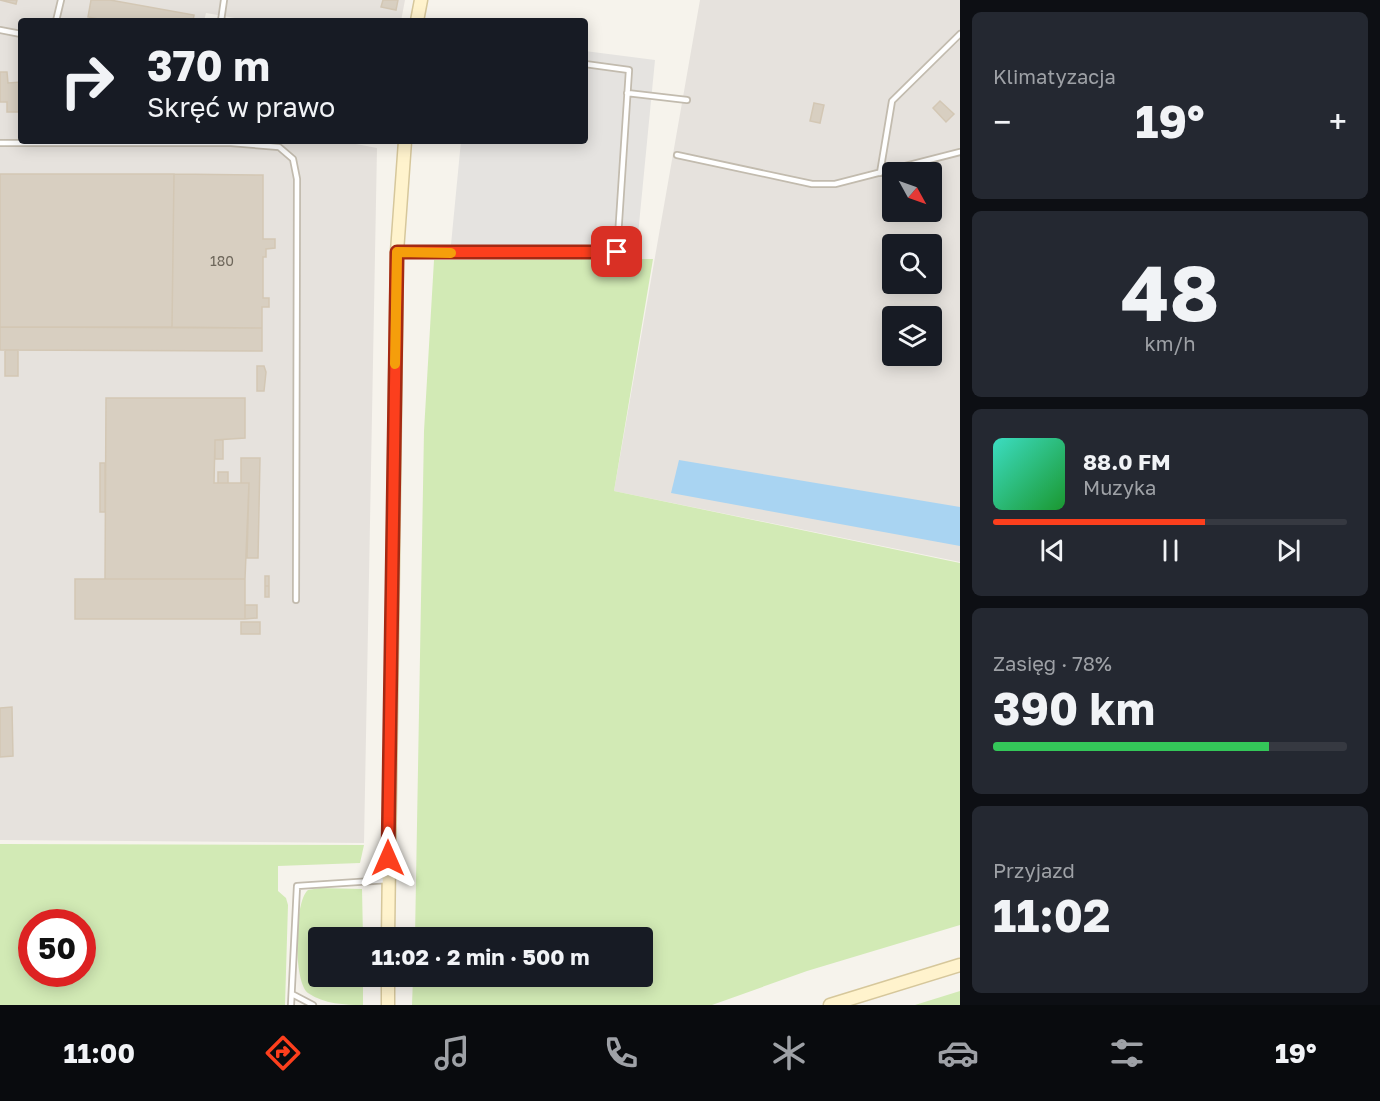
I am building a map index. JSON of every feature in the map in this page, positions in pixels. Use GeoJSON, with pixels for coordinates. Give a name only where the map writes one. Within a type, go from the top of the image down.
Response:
{"type":"FeatureCollection","features":[{"type":"Feature","properties":{"kind":"main road"},"geometry":{"type":"LineString","coordinates":[[418,18],[421,0]]}},
{"type":"Feature","properties":{"kind":"main road"},"geometry":{"type":"LineString","coordinates":[[388,927],[397,252],[405,144]]}},
{"type":"Feature","properties":{"kind":"main road"},"geometry":{"type":"LineString","coordinates":[[830,1005],[960,965]]}},
{"type":"Feature","properties":{"kind":"main road"},"geometry":{"type":"LineString","coordinates":[[388,987],[388,1005]]}},
{"type":"Feature","properties":{"kind":"lane"},"geometry":{"type":"LineString","coordinates":[[57,18],[61,0]]}},
{"type":"Feature","properties":{"kind":"lane"},"geometry":{"type":"LineString","coordinates":[[222,18],[225,0]]}},
{"type":"Feature","properties":{"kind":"lane"},"geometry":{"type":"LineString","coordinates":[[0,30],[18,33]]}},
{"type":"Feature","properties":{"kind":"lane"},"geometry":{"type":"LineString","coordinates":[[880,173],[892,101],[960,34]]}},
{"type":"Feature","properties":{"kind":"lane"},"geometry":{"type":"LineString","coordinates":[[397,252],[617,252],[628,70],[588,64]]}},
{"type":"Feature","properties":{"kind":"lane"},"geometry":{"type":"LineString","coordinates":[[627,93],[687,100]]}},
{"type":"Feature","properties":{"kind":"lane"},"geometry":{"type":"LineString","coordinates":[[0,143],[18,143]]}},
{"type":"Feature","properties":{"kind":"lane"},"geometry":{"type":"LineString","coordinates":[[248,144],[279,147],[293,159],[297,178],[296,600]]}},
{"type":"Feature","properties":{"kind":"lane"},"geometry":{"type":"LineString","coordinates":[[677,155],[812,184],[835,184],[960,152]]}},
{"type":"Feature","properties":{"kind":"lane"},"geometry":{"type":"LineString","coordinates":[[291,1005],[297,886],[388,880]]}},
{"type":"Feature","properties":{"kind":"lane"},"geometry":{"type":"LineString","coordinates":[[292,994],[313,1005]]}},
{"type":"Feature","properties":{"kind":"shaded area"},"geometry":{"type":"Polygon","coordinates":[[[0,0],[405,0],[402,18],[235,18],[206,13],[205,18],[18,18],[18,144],[356,144],[377,148],[364,843],[0,840],[0,0]]]}},
{"type":"Feature","properties":{"kind":"shaded area"},"geometry":{"type":"Polygon","coordinates":[[[700,0],[960,0],[960,562],[614,491],[700,0]]]}},
{"type":"Feature","properties":{"kind":"shaded area"},"geometry":{"type":"Polygon","coordinates":[[[588,51],[655,60],[636,255],[450,255],[461,144],[588,144],[588,51]]]}},
{"type":"Feature","properties":{"kind":"green space"},"geometry":{"type":"Polygon","coordinates":[[[653,259],[614,491],[960,563],[960,925],[807,971],[712,1005],[412,1005],[413,987],[653,987],[653,927],[415,927],[424,431],[434,260],[653,259]]]}},
{"type":"Feature","properties":{"kind":"green space"},"geometry":{"type":"Polygon","coordinates":[[[0,844],[364,845],[360,863],[278,866],[278,891],[286,898],[288,905],[285,1005],[0,1005],[0,844]]]}},
{"type":"Feature","properties":{"kind":"green space"},"geometry":{"type":"Polygon","coordinates":[[[362,889],[363,927],[308,927],[308,987],[363,987],[363,1005],[321,1000],[308,993],[303,986],[297,942],[300,909],[303,897],[308,890],[362,889]]]}},
{"type":"Feature","properties":{"kind":"green space"},"geometry":{"type":"Polygon","coordinates":[[[960,991],[960,1005],[915,1005],[960,991]]]}},
{"type":"Feature","properties":{"kind":"water"},"geometry":{"type":"Polygon","coordinates":[[[679,460],[960,507],[960,546],[671,493],[679,460]]]}},
{"type":"Feature","properties":{"kind":"building"},"geometry":{"type":"Polygon","coordinates":[[[0,0],[17,0],[16,4],[0,0]]]}},
{"type":"Feature","properties":{"kind":"building"},"geometry":{"type":"Polygon","coordinates":[[[91,0],[110,0],[194,15],[194,18],[88,17],[91,0]]]}},
{"type":"Feature","properties":{"kind":"building"},"geometry":{"type":"Polygon","coordinates":[[[383,0],[398,0],[396,10],[381,7],[383,0]]]}},
{"type":"Feature","properties":{"kind":"building"},"geometry":{"type":"Polygon","coordinates":[[[0,72],[7,72],[8,83],[18,82],[18,112],[7,112],[7,102],[0,102],[0,72]]]}},
{"type":"Feature","properties":{"kind":"building"},"geometry":{"type":"Polygon","coordinates":[[[940,101],[954,114],[946,122],[933,108],[940,101]]]}},
{"type":"Feature","properties":{"kind":"building"},"geometry":{"type":"Polygon","coordinates":[[[814,103],[824,105],[820,123],[810,121],[814,103]]]}},
{"type":"Feature","properties":{"kind":"building"},"geometry":{"type":"Polygon","coordinates":[[[0,174],[174,174],[172,327],[0,327],[0,174]]]}},
{"type":"Feature","properties":{"kind":"building"},"geometry":{"type":"Polygon","coordinates":[[[174,174],[263,175],[263,239],[275,239],[275,248],[266,249],[266,257],[263,257],[263,298],[269,298],[269,307],[262,307],[262,328],[172,327],[174,174]]]}},
{"type":"Feature","properties":{"kind":"building"},"geometry":{"type":"Polygon","coordinates":[[[0,327],[262,328],[262,351],[0,350],[0,327]]]}},
{"type":"Feature","properties":{"kind":"building"},"geometry":{"type":"Polygon","coordinates":[[[5,350],[18,350],[18,376],[5,376],[5,350]]]}},
{"type":"Feature","properties":{"kind":"building"},"geometry":{"type":"Polygon","coordinates":[[[257,366],[264,366],[266,372],[264,391],[257,391],[257,366]]]}},
{"type":"Feature","properties":{"kind":"building"},"geometry":{"type":"Polygon","coordinates":[[[106,398],[245,398],[245,438],[215,440],[214,483],[249,483],[245,579],[105,579],[106,398]]]}},
{"type":"Feature","properties":{"kind":"building"},"geometry":{"type":"Polygon","coordinates":[[[215,440],[223,440],[223,459],[215,459],[215,440]]]}},
{"type":"Feature","properties":{"kind":"building"},"geometry":{"type":"Polygon","coordinates":[[[241,458],[260,458],[258,558],[247,558],[249,483],[241,483],[241,458]]]}},
{"type":"Feature","properties":{"kind":"building"},"geometry":{"type":"Polygon","coordinates":[[[100,463],[105,463],[105,512],[100,512],[100,463]]]}},
{"type":"Feature","properties":{"kind":"building"},"geometry":{"type":"Polygon","coordinates":[[[218,472],[228,472],[228,483],[218,483],[218,472]]]}},
{"type":"Feature","properties":{"kind":"building"},"geometry":{"type":"Polygon","coordinates":[[[265,576],[269,576],[269,586],[265,586],[265,576]]]}},
{"type":"Feature","properties":{"kind":"building"},"geometry":{"type":"Polygon","coordinates":[[[75,579],[245,579],[245,619],[75,619],[75,579]]]}},
{"type":"Feature","properties":{"kind":"building"},"geometry":{"type":"Polygon","coordinates":[[[265,586],[269,586],[269,597],[265,597],[265,586]]]}},
{"type":"Feature","properties":{"kind":"building"},"geometry":{"type":"Polygon","coordinates":[[[245,605],[257,605],[257,618],[245,619],[245,605]]]}},
{"type":"Feature","properties":{"kind":"building"},"geometry":{"type":"Polygon","coordinates":[[[241,622],[260,622],[260,634],[241,634],[241,622]]]}},
{"type":"Feature","properties":{"kind":"building"},"geometry":{"type":"Polygon","coordinates":[[[12,707],[13,756],[0,757],[0,708],[12,707]]]}},
{"type":"Feature","properties":{"kind":"slow traffic"},"geometry":{"type":"LineString","coordinates":[[395,364],[397,252],[451,253]]}},
{"type":"Feature","properties":{"kind":"route"},"geometry":{"type":"LineString","coordinates":[[388,858],[397,252],[574,254],[617,252]]}}]}
